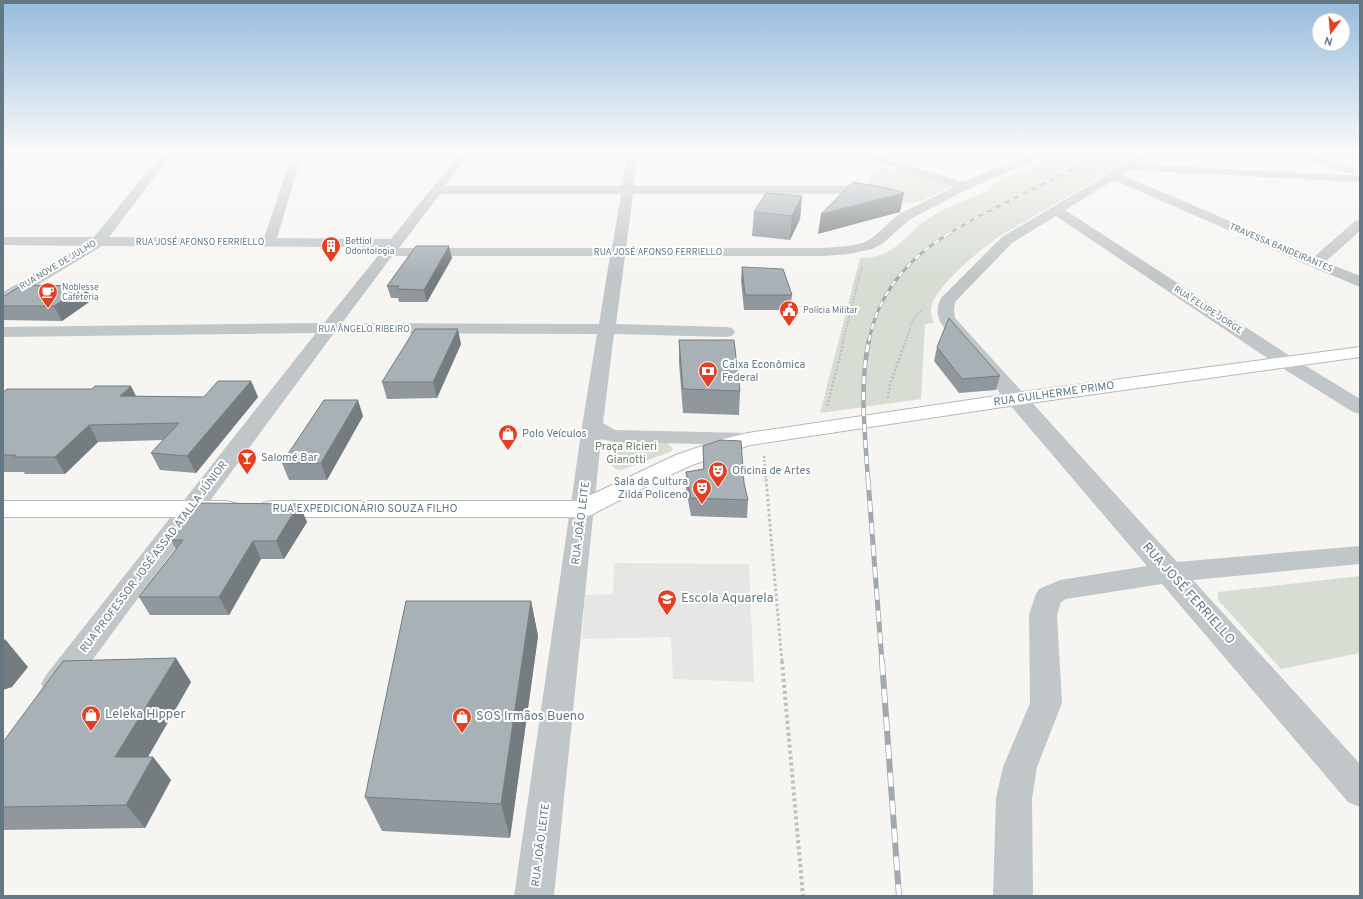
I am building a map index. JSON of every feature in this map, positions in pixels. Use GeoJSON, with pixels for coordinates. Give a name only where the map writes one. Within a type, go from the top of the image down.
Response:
{"type":"FeatureCollection","features":[{"type":"Feature","properties":{"kind":"main road","name":"RUA GUILHERME PRIMO"},"geometry":{"type":"LineString","coordinates":[[754,439],[1016,399],[1360,352]]}},
{"type":"Feature","properties":{"kind":"main road"},"geometry":{"type":"LineString","coordinates":[[582,509],[619,490],[701,454],[722,446],[754,439]]}},
{"type":"Feature","properties":{"kind":"main road","name":"RUA EXPEDICIONÁRIO SOUZA FILHO"},"geometry":{"type":"LineString","coordinates":[[3,509],[582,509]]}},
{"type":"Feature","properties":{"kind":"street","name":"RUA NOVE DE JULHO"},"geometry":{"type":"LineString","coordinates":[[3,299],[98,242],[136,193]]}},
{"type":"Feature","properties":{"kind":"street"},"geometry":{"type":"LineString","coordinates":[[269,242],[285,193]]}},
{"type":"Feature","properties":{"kind":"street","name":"RUA PROFESSOR JOSÉ ASSAD ATALLA JÚNIOR"},"geometry":{"type":"LineString","coordinates":[[42,704],[329,328],[435,193]]}},
{"type":"Feature","properties":{"kind":"street","name":"RUA JOÃO LEITE"},"geometry":{"type":"LineString","coordinates":[[534,896],[582,509],[606,328],[627,193]]}},
{"type":"Feature","properties":{"kind":"street"},"geometry":{"type":"LineString","coordinates":[[863,193],[868,196],[888,202]]}},
{"type":"Feature","properties":{"kind":"street","name":"RUA JOSÉ AFONSO FERRIELLO"},"geometry":{"type":"LineString","coordinates":[[3,241],[269,242],[393,247],[618,252],[824,252],[849,250],[874,243],[904,218],[908,209],[947,193]]}},
{"type":"Feature","properties":{"kind":"street"},"geometry":{"type":"LineString","coordinates":[[945,310],[948,300],[1008,240],[1086,193]]}},
{"type":"Feature","properties":{"kind":"street","name":"TRAVESSA BANDEIRANTES"},"geometry":{"type":"LineString","coordinates":[[1154,193],[1360,282]]}},
{"type":"Feature","properties":{"kind":"street","name":"RUA FELIPE JORGE"},"geometry":{"type":"LineString","coordinates":[[1058,211],[1286,362],[1360,408]]}},
{"type":"Feature","properties":{"kind":"street"},"geometry":{"type":"LineString","coordinates":[[1315,263],[1360,224]]}},
{"type":"Feature","properties":{"kind":"street","name":"RUA JOSÉ FERRIELLO"},"geometry":{"type":"LineString","coordinates":[[945,310],[948,321],[1360,790]]}},
{"type":"Feature","properties":{"kind":"street","name":"RUA ÂNGELO RIBEIRO"},"geometry":{"type":"LineString","coordinates":[[3,332],[329,328],[606,328],[726,332]]}},
{"type":"Feature","properties":{"kind":"street"},"geometry":{"type":"LineString","coordinates":[[593,426],[604,434],[620,437],[754,439]]}},
{"type":"Feature","properties":{"kind":"street"},"geometry":{"type":"LineString","coordinates":[[1013,896],[1014,798],[1020,767],[1046,703],[1043,615],[1049,596],[1060,590],[1168,573],[1360,555]]}},
{"type":"Feature","properties":{"kind":"path"},"geometry":{"type":"LineString","coordinates":[[822,428],[861,268],[864,263]]}},
{"type":"Feature","properties":{"kind":"path"},"geometry":{"type":"LineString","coordinates":[[890,418],[887,404],[890,384],[914,318],[918,312],[931,308],[945,310]]}},
{"type":"Feature","properties":{"kind":"path"},"geometry":{"type":"LineString","coordinates":[[754,439],[763,449],[803,896]]}},
{"type":"Feature","properties":{"kind":"shaded area","name":"Escola Aquarela"},"geometry":{"type":"Polygon","coordinates":[[[614,563],[749,564],[754,682],[673,679],[671,637],[582,639],[585,595],[613,594],[614,563]]]}},
{"type":"Feature","properties":{"kind":"green space"},"geometry":{"type":"Polygon","coordinates":[[[878,193],[938,193],[926,199],[910,203],[893,199],[878,193]]]}},
{"type":"Feature","properties":{"kind":"green space"},"geometry":{"type":"Polygon","coordinates":[[[982,193],[1073,193],[1000,236],[982,249],[949,279],[934,299],[931,314],[934,323],[925,324],[921,399],[820,413],[860,258],[873,257],[892,249],[922,223],[952,206],[982,193]]]}},
{"type":"Feature","properties":{"kind":"green space","name":"Praça Ricieri Gianotti"},"geometry":{"type":"Polygon","coordinates":[[[615,441],[666,442],[673,449],[670,452],[621,470],[615,469],[612,465],[615,441]]]}},
{"type":"Feature","properties":{"kind":"green space"},"geometry":{"type":"Polygon","coordinates":[[[1360,576],[1360,653],[1281,669],[1218,600],[1218,592],[1360,576]]]}},
{"type":"Feature","properties":{"kind":"building"},"geometry":{"type":"Polygon","coordinates":[[[766,193],[802,196],[792,216],[754,212],[766,193]]]}},
{"type":"Feature","properties":{"kind":"building"},"geometry":{"type":"Polygon","coordinates":[[[842,193],[904,193],[821,214],[842,193]]]}},
{"type":"Feature","properties":{"kind":"building"},"geometry":{"type":"Polygon","coordinates":[[[416,246],[449,246],[424,290],[396,289],[399,286],[387,286],[416,246]]]}},
{"type":"Feature","properties":{"kind":"building"},"geometry":{"type":"Polygon","coordinates":[[[742,267],[783,269],[792,295],[745,295],[742,267]]]}},
{"type":"Feature","properties":{"kind":"building"},"geometry":{"type":"Polygon","coordinates":[[[22,285],[85,286],[54,306],[3,306],[3,297],[22,285]]]}},
{"type":"Feature","properties":{"kind":"building"},"geometry":{"type":"Polygon","coordinates":[[[949,318],[1000,376],[962,379],[937,347],[949,318]]]}},
{"type":"Feature","properties":{"kind":"building"},"geometry":{"type":"Polygon","coordinates":[[[415,329],[458,329],[433,382],[382,382],[415,329]]]}},
{"type":"Feature","properties":{"kind":"building"},"geometry":{"type":"Polygon","coordinates":[[[679,340],[734,340],[740,391],[683,389],[679,340]]]}},
{"type":"Feature","properties":{"kind":"building"},"geometry":{"type":"Polygon","coordinates":[[[218,381],[251,381],[187,456],[151,453],[179,423],[89,425],[55,457],[14,457],[16,455],[3,455],[3,392],[7,389],[92,389],[95,386],[131,386],[120,396],[204,397],[218,381]]]}},
{"type":"Feature","properties":{"kind":"building"},"geometry":{"type":"Polygon","coordinates":[[[324,400],[358,400],[321,463],[282,463],[324,400]]]}},
{"type":"Feature","properties":{"kind":"building","name":"Oficina de Artes"},"geometry":{"type":"Polygon","coordinates":[[[720,440],[741,441],[744,483],[748,500],[691,498],[686,472],[704,469],[703,446],[720,440]]]}},
{"type":"Feature","properties":{"kind":"building"},"geometry":{"type":"Polygon","coordinates":[[[201,503],[299,504],[276,541],[253,541],[219,597],[139,597],[183,540],[171,540],[201,503]]]}},
{"type":"Feature","properties":{"kind":"building","name":"SOS Irmãos Bueno"},"geometry":{"type":"Polygon","coordinates":[[[406,601],[531,601],[501,804],[365,797],[406,601]]]}},
{"type":"Feature","properties":{"kind":"building"},"geometry":{"type":"Polygon","coordinates":[[[176,658],[115,757],[153,757],[126,805],[3,807],[3,742],[63,661],[176,658]]]}},
{"type":"Feature","properties":{"kind":"railway"},"geometry":{"type":"LineString","coordinates":[[948,234],[979,216],[1025,193]]}},
{"type":"Feature","properties":{"kind":"railway"},"geometry":{"type":"LineString","coordinates":[[869,341],[873,324],[880,307],[898,278],[921,253],[950,233]]}},
{"type":"Feature","properties":{"kind":"railway"},"geometry":{"type":"LineString","coordinates":[[868,480],[863,392],[869,340]]}},
{"type":"Feature","properties":{"kind":"railway"},"geometry":{"type":"LineString","coordinates":[[868,479],[882,662]]}},
{"type":"Feature","properties":{"kind":"railway"},"geometry":{"type":"LineString","coordinates":[[882,661],[899,896]]}},
{"type":"Feature","properties":{"kind":"place","name":"Bettiol Odontologia"},"geometry":{"type":"Point","coordinates":[331,263]}},
{"type":"Feature","properties":{"kind":"place","name":"Noblesse Cafeteria"},"geometry":{"type":"Point","coordinates":[48,309]}},
{"type":"Feature","properties":{"kind":"place","name":"Polícia Militar"},"geometry":{"type":"Point","coordinates":[789,327]}},
{"type":"Feature","properties":{"kind":"place","name":"Caixa Econômica Federal"},"geometry":{"type":"Point","coordinates":[708,388]}},
{"type":"Feature","properties":{"kind":"place","name":"Polo Veículos"},"geometry":{"type":"Point","coordinates":[508,451]}},
{"type":"Feature","properties":{"kind":"place","name":"Salomé Bar"},"geometry":{"type":"Point","coordinates":[247,475]}},
{"type":"Feature","properties":{"kind":"place","name":"Oficina de Artes"},"geometry":{"type":"Point","coordinates":[718,488]}},
{"type":"Feature","properties":{"kind":"place","name":"Sala da Cultura Zilda Policeno"},"geometry":{"type":"Point","coordinates":[702,505]}},
{"type":"Feature","properties":{"kind":"place","name":"Escola Aquarela"},"geometry":{"type":"Point","coordinates":[667,616]}},
{"type":"Feature","properties":{"kind":"place","name":"Leleka Hipper"},"geometry":{"type":"Point","coordinates":[91,732]}},
{"type":"Feature","properties":{"kind":"place","name":"SOS Irmãos Bueno"},"geometry":{"type":"Point","coordinates":[462,734]}}]}
